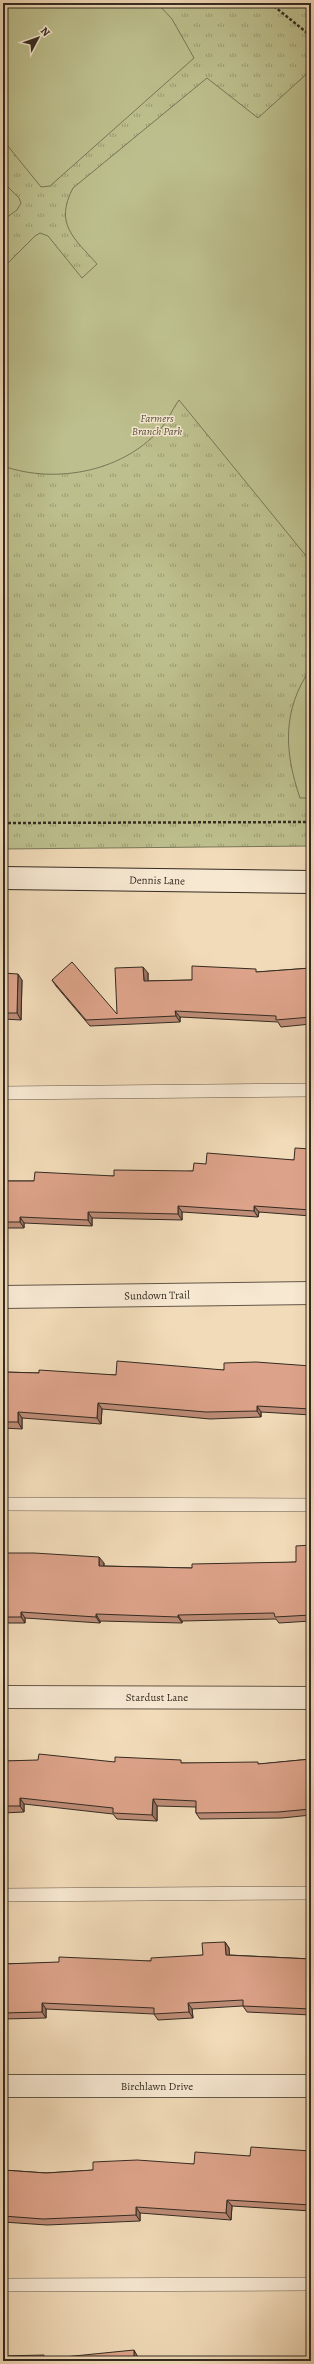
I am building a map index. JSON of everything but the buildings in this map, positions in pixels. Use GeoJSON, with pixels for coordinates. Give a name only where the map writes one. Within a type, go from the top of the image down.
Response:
{"type":"FeatureCollection","features":[{"type":"Feature","properties":{"kind":"street","name":"Dennis Lane"},"geometry":{"type":"LineString","coordinates":[[3,878],[311,882]]}},
{"type":"Feature","properties":{"kind":"street","name":"Sundown Trail"},"geometry":{"type":"LineString","coordinates":[[3,1297],[311,1293]]}},
{"type":"Feature","properties":{"kind":"street","name":"Stardust Lane"},"geometry":{"type":"LineString","coordinates":[[3,1697],[311,1698]]}},
{"type":"Feature","properties":{"kind":"street","name":"Birchlawn Drive"},"geometry":{"type":"LineString","coordinates":[[3,2086],[311,2086]]}},
{"type":"Feature","properties":{"kind":"lane"},"geometry":{"type":"LineString","coordinates":[[3,1093],[311,1090]]}},
{"type":"Feature","properties":{"kind":"lane"},"geometry":{"type":"LineString","coordinates":[[3,1504],[311,1506]]}},
{"type":"Feature","properties":{"kind":"lane"},"geometry":{"type":"LineString","coordinates":[[3,1896],[311,1893]]}},
{"type":"Feature","properties":{"kind":"lane"},"geometry":{"type":"LineString","coordinates":[[3,2285],[311,2284]]}},
{"type":"Feature","properties":{"kind":"path"},"geometry":{"type":"LineString","coordinates":[[270,3],[311,36]]}},
{"type":"Feature","properties":{"kind":"path"},"geometry":{"type":"LineString","coordinates":[[3,823],[311,822]]}},
{"type":"Feature","properties":{"kind":"green space","name":"Farmers Branch Park"},"geometry":{"type":"Polygon","coordinates":[[[3,3],[311,3],[311,846],[3,849],[3,3]]]}},
{"type":"Feature","properties":{"kind":"green space"},"geometry":{"type":"Polygon","coordinates":[[[3,3],[157,3],[172,19],[194,58],[50,186],[41,187],[3,140],[3,3]]]}},
{"type":"Feature","properties":{"kind":"green space"},"geometry":{"type":"Polygon","coordinates":[[[311,70],[311,562],[179,400],[163,426],[148,441],[130,454],[110,463],[89,470],[68,474],[24,472],[3,466],[3,268],[35,236],[40,233],[48,236],[82,278],[97,264],[74,238],[66,221],[68,201],[73,188],[207,78],[258,118],[311,70]]]}},
{"type":"Feature","properties":{"kind":"green space"},"geometry":{"type":"Polygon","coordinates":[[[3,182],[19,198],[21,203],[17,210],[3,220],[3,182]]]}},
{"type":"Feature","properties":{"kind":"green space"},"geometry":{"type":"Polygon","coordinates":[[[311,668],[311,798],[300,798],[291,764],[289,731],[295,699],[311,668]]]}}]}
